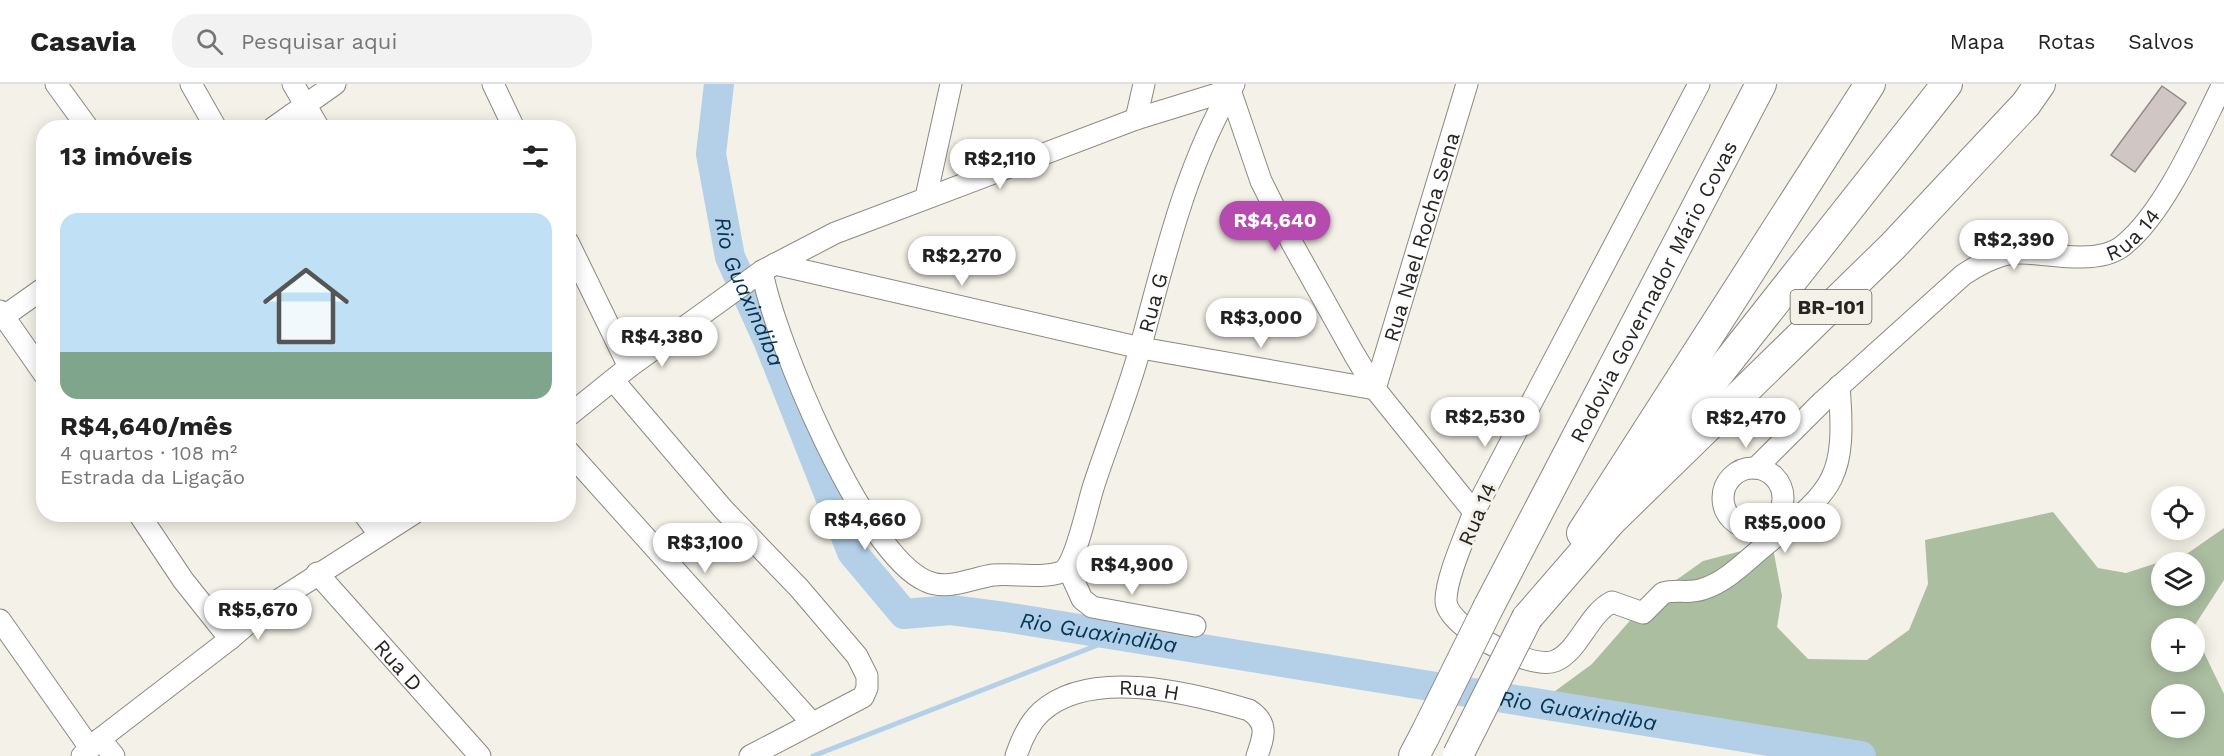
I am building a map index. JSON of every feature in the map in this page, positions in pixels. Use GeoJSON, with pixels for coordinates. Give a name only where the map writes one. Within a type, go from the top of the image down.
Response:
{"type":"FeatureCollection","features":[{"type":"Feature","properties":{"kind":"highway","name":"Rodovia Governador Mário Covas"},"geometry":{"type":"LineString","coordinates":[[1419,746],[1488,608],[1761,84]]}},
{"type":"Feature","properties":{"kind":"highway","name":"BR-101"},"geometry":{"type":"LineString","coordinates":[[1458,755],[1527,618],[1870,84]]}},
{"type":"Feature","properties":{"kind":"highway","name":"BR-101"},"geometry":{"type":"LineString","coordinates":[[1527,618],[1947,84]]}},
{"type":"Feature","properties":{"kind":"highway","name":"BR-101"},"geometry":{"type":"LineString","coordinates":[[1527,618],[1611,521],[1893,246],[2026,104],[2040,84]]}},
{"type":"Feature","properties":{"kind":"street"},"geometry":{"type":"LineString","coordinates":[[56,84],[82,120]]}},
{"type":"Feature","properties":{"kind":"street"},"geometry":{"type":"LineString","coordinates":[[191,84],[211,120]]}},
{"type":"Feature","properties":{"kind":"street"},"geometry":{"type":"LineString","coordinates":[[293,84],[314,120]]}},
{"type":"Feature","properties":{"kind":"street"},"geometry":{"type":"LineString","coordinates":[[285,120],[335,84]]}},
{"type":"Feature","properties":{"kind":"street"},"geometry":{"type":"LineString","coordinates":[[493,84],[509,120]]}},
{"type":"Feature","properties":{"kind":"street"},"geometry":{"type":"LineString","coordinates":[[926,196],[951,84]]}},
{"type":"Feature","properties":{"kind":"street"},"geometry":{"type":"LineString","coordinates":[[1136,119],[1144,84]]}},
{"type":"Feature","properties":{"kind":"street","name":"Rua Nael Rocha Sena"},"geometry":{"type":"LineString","coordinates":[[1375,389],[1467,84]]}},
{"type":"Feature","properties":{"kind":"street","name":"Rua 14"},"geometry":{"type":"LineString","coordinates":[[1699,84],[1474,512],[1446,600],[1453,617],[1495,646],[1525,659],[1548,663],[1563,656],[1608,604],[1617,602],[1643,613],[1666,592],[1693,592],[1711,586],[1801,518],[1819,500],[1834,473],[1842,424],[1839,386]]}},
{"type":"Feature","properties":{"kind":"street","name":"Rua 14"},"geometry":{"type":"LineString","coordinates":[[1756,468],[1839,386],[1963,275],[1992,257],[2014,252],[2095,255],[2114,251],[2124,245],[2157,207],[2223,84]]}},
{"type":"Feature","properties":{"kind":"street"},"geometry":{"type":"LineString","coordinates":[[576,410],[621,374],[755,277],[835,233],[926,196],[1136,119],[1232,87],[1261,182],[1292,243],[1375,389],[1474,512]]}},
{"type":"Feature","properties":{"kind":"street","name":"Rua G"},"geometry":{"type":"LineString","coordinates":[[1068,568],[1083,517],[1141,348],[1160,270],[1203,143],[1232,87]]}},
{"type":"Feature","properties":{"kind":"street"},"geometry":{"type":"LineString","coordinates":[[576,262],[621,374],[723,509],[799,588],[863,665],[868,684],[863,697],[750,756]]}},
{"type":"Feature","properties":{"kind":"street"},"geometry":{"type":"LineString","coordinates":[[755,277],[1375,389]]}},
{"type":"Feature","properties":{"kind":"street"},"geometry":{"type":"LineString","coordinates":[[755,277],[826,445],[879,537],[905,567],[925,581],[942,585],[991,575],[1056,574],[1068,568],[1082,599],[1092,607],[1195,626]]}},
{"type":"Feature","properties":{"kind":"street"},"geometry":{"type":"LineString","coordinates":[[36,293],[1,315],[36,363]]}},
{"type":"Feature","properties":{"kind":"street"},"geometry":{"type":"LineString","coordinates":[[576,460],[812,723]]}},
{"type":"Feature","properties":{"kind":"street"},"geometry":{"type":"LineString","coordinates":[[144,522],[183,580],[230,639]]}},
{"type":"Feature","properties":{"kind":"street"},"geometry":{"type":"LineString","coordinates":[[370,522],[379,534]]}},
{"type":"Feature","properties":{"kind":"street"},"geometry":{"type":"LineString","coordinates":[[91,748],[266,608],[399,522]]}},
{"type":"Feature","properties":{"kind":"street","name":"Rua D"},"geometry":{"type":"LineString","coordinates":[[317,573],[480,756]]}},
{"type":"Feature","properties":{"kind":"street"},"geometry":{"type":"LineString","coordinates":[[0,620],[91,748],[114,756]]}},
{"type":"Feature","properties":{"kind":"street","name":"Rua H"},"geometry":{"type":"LineString","coordinates":[[1018,751],[1041,712],[1067,696],[1096,688],[1141,688],[1249,710],[1257,716],[1264,727],[1257,756]]}},
{"type":"Feature","properties":{"kind":"green space"},"geometry":{"type":"Polygon","coordinates":[[[2053,512],[2098,568],[2126,573],[2151,565],[2151,606],[2205,606],[2205,552],[2189,552],[2224,528],[2224,580],[2199,618],[2151,618],[2151,672],[2205,672],[2205,655],[2224,694],[2224,756],[1864,756],[1584,711],[1547,697],[1592,664],[1648,600],[1703,561],[1772,543],[1782,596],[1777,627],[1808,659],[1867,660],[1909,630],[1928,584],[1925,540],[2053,512]]]}},
{"type":"Feature","properties":{"kind":"building"},"geometry":{"type":"Polygon","coordinates":[[[2162,86],[2186,103],[2135,172],[2111,155],[2162,86]]]}},
{"type":"Feature","properties":{"kind":"waterway","name":"Rio Guaxindiba"},"geometry":{"type":"LineString","coordinates":[[719,84],[711,154],[730,257],[768,340],[852,552],[904,614],[951,610],[1005,617],[1861,756]]}},
{"type":"Feature","properties":{"kind":"waterway"},"geometry":{"type":"LineString","coordinates":[[813,756],[1121,636]]}}]}
